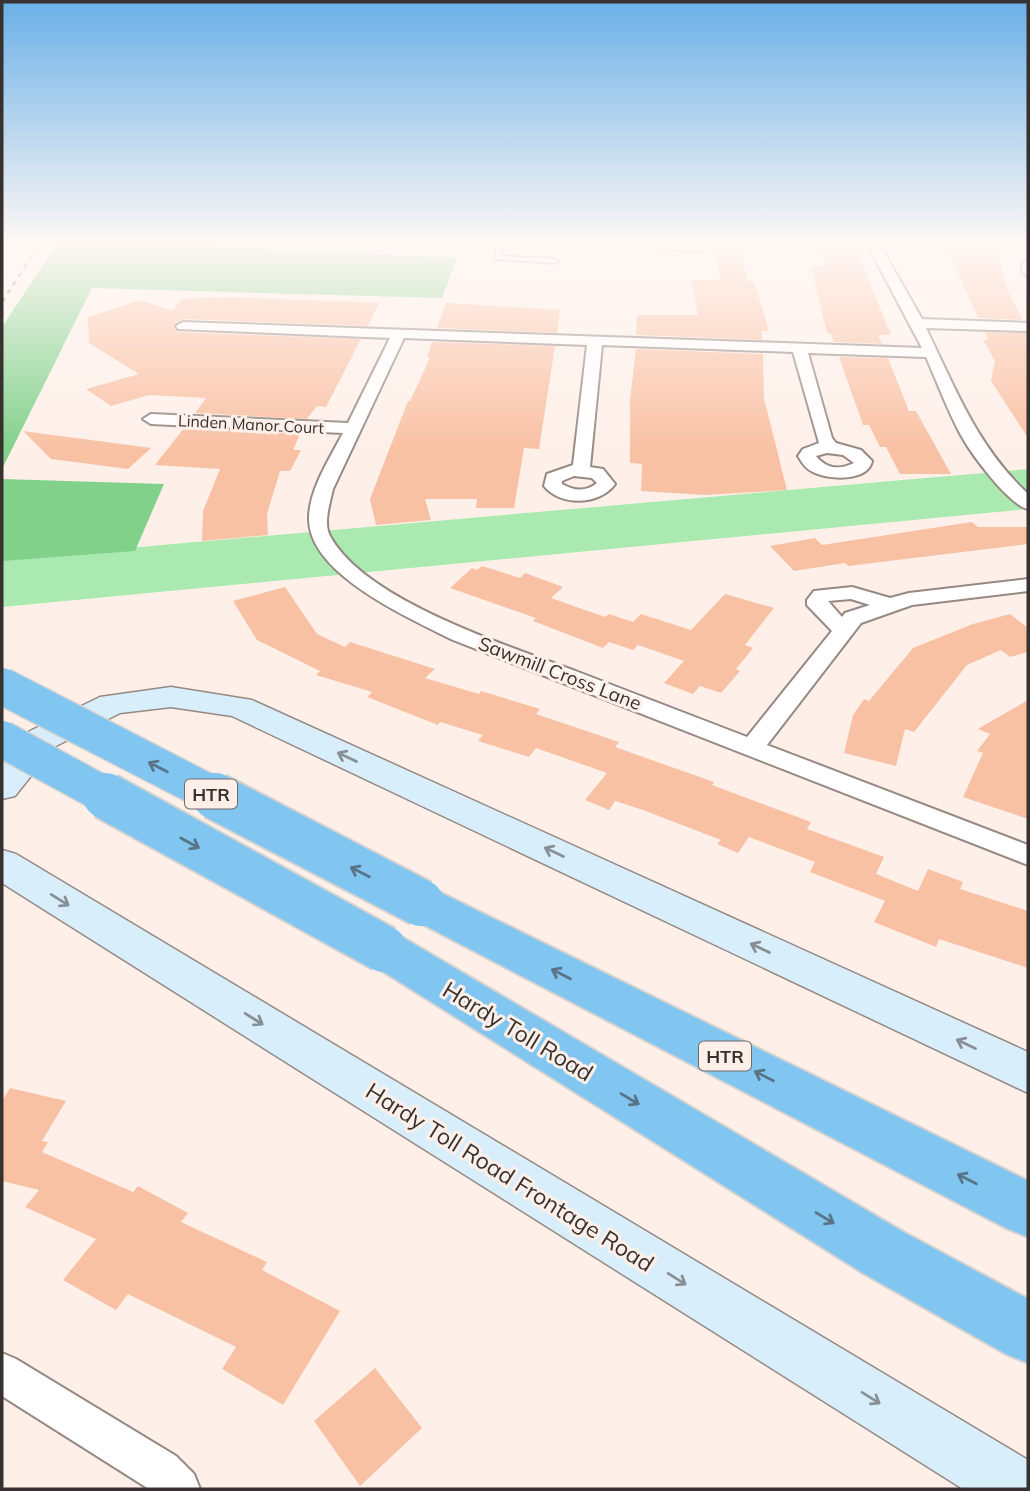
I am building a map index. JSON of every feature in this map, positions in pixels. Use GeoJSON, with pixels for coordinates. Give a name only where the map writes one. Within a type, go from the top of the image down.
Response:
{"type":"FeatureCollection","features":[{"type":"Feature","properties":{"kind":"highway","name":"HTR"},"geometry":{"type":"LineString","coordinates":[[2,686],[421,903],[1028,1210]]}},
{"type":"Feature","properties":{"kind":"highway","name":"Hardy Toll Road"},"geometry":{"type":"LineString","coordinates":[[2,739],[384,949],[884,1253],[1028,1332]]}},
{"type":"Feature","properties":{"kind":"highway"},"geometry":{"type":"LineString","coordinates":[[884,1253],[1028,1356]]}},
{"type":"Feature","properties":{"kind":"street"},"geometry":{"type":"LineString","coordinates":[[911,312],[971,438],[1006,483],[1028,505]]}},
{"type":"Feature","properties":{"kind":"street"},"geometry":{"type":"LineString","coordinates":[[917,323],[1028,327]]}},
{"type":"Feature","properties":{"kind":"street"},"geometry":{"type":"LineString","coordinates":[[183,326],[931,353]]}},
{"type":"Feature","properties":{"kind":"street","name":"Sawmill Cross Lane"},"geometry":{"type":"LineString","coordinates":[[399,334],[324,489],[318,514],[319,535],[355,578],[392,602],[461,635],[753,746],[1028,855]]}},
{"type":"Feature","properties":{"kind":"street"},"geometry":{"type":"LineString","coordinates":[[581,470],[595,341]]}},
{"type":"Feature","properties":{"kind":"street"},"geometry":{"type":"LineString","coordinates":[[800,348],[824,438],[830,447]]}},
{"type":"Feature","properties":{"kind":"street","name":"Linden Manor Court"},"geometry":{"type":"LineString","coordinates":[[151,419],[352,428]]}},
{"type":"Feature","properties":{"kind":"street"},"geometry":{"type":"LineString","coordinates":[[753,746],[853,618],[909,599],[1028,585]]}},
{"type":"Feature","properties":{"kind":"street"},"geometry":{"type":"LineString","coordinates":[[844,631],[818,605],[817,600],[821,595],[852,593],[890,606]]}},
{"type":"Feature","properties":{"kind":"street"},"geometry":{"type":"LineString","coordinates":[[2,787],[42,739],[112,704],[171,697],[240,707],[1028,1073]]}},
{"type":"Feature","properties":{"kind":"street","name":"Hardy Toll Road Frontage Road"},"geometry":{"type":"LineString","coordinates":[[2,864],[1019,1489]]}},
{"type":"Feature","properties":{"kind":"street"},"geometry":{"type":"LineString","coordinates":[[2,1373],[161,1471],[179,1489]]}},
{"type":"Feature","properties":{"kind":"green space"},"geometry":{"type":"Polygon","coordinates":[[[12,312],[80,312],[2,469],[2,327],[12,312]]]}},
{"type":"Feature","properties":{"kind":"green space"},"geometry":{"type":"Polygon","coordinates":[[[1028,469],[1028,509],[2,607],[2,559],[1028,469]]]}},
{"type":"Feature","properties":{"kind":"green space"},"geometry":{"type":"Polygon","coordinates":[[[2,479],[164,484],[135,551],[2,561],[2,479]]]}},
{"type":"Feature","properties":{"kind":"building"},"geometry":{"type":"Polygon","coordinates":[[[105,312],[375,312],[368,326],[183,319],[173,325],[178,332],[361,339],[326,407],[317,406],[307,419],[195,413],[206,398],[149,395],[111,406],[86,389],[139,374],[89,343],[88,317],[105,312]]]}},
{"type":"Feature","properties":{"kind":"building"},"geometry":{"type":"Polygon","coordinates":[[[443,312],[560,312],[557,333],[437,328],[443,312]]]}},
{"type":"Feature","properties":{"kind":"building"},"geometry":{"type":"Polygon","coordinates":[[[697,312],[763,312],[769,331],[762,331],[762,340],[636,335],[637,315],[698,315],[697,312]]]}},
{"type":"Feature","properties":{"kind":"building"},"geometry":{"type":"Polygon","coordinates":[[[822,312],[881,312],[891,335],[878,335],[882,344],[834,342],[831,334],[827,333],[822,312]]]}},
{"type":"Feature","properties":{"kind":"building"},"geometry":{"type":"Polygon","coordinates":[[[975,312],[1018,312],[1023,320],[978,318],[975,312]]]}},
{"type":"Feature","properties":{"kind":"building"},"geometry":{"type":"Polygon","coordinates":[[[985,332],[1028,333],[1028,438],[991,381],[995,361],[983,340],[988,340],[985,332]]]}},
{"type":"Feature","properties":{"kind":"building"},"geometry":{"type":"Polygon","coordinates":[[[432,342],[555,346],[539,449],[524,448],[514,508],[476,508],[477,499],[425,499],[431,520],[376,525],[370,499],[408,401],[430,358],[427,357],[432,342]]]}},
{"type":"Feature","properties":{"kind":"building"},"geometry":{"type":"Polygon","coordinates":[[[636,349],[763,354],[764,398],[787,490],[705,495],[641,491],[642,464],[630,463],[630,400],[636,349]]]}},
{"type":"Feature","properties":{"kind":"building"},"geometry":{"type":"Polygon","coordinates":[[[839,357],[888,358],[909,411],[916,411],[951,474],[900,474],[886,447],[880,447],[869,425],[863,425],[839,357]]]}},
{"type":"Feature","properties":{"kind":"building"},"geometry":{"type":"Polygon","coordinates":[[[184,428],[300,434],[293,450],[301,450],[290,471],[280,471],[267,514],[268,535],[202,541],[203,511],[220,469],[155,465],[184,428]]]}},
{"type":"Feature","properties":{"kind":"building"},"geometry":{"type":"Polygon","coordinates":[[[23,431],[151,448],[128,469],[51,459],[23,431]]]}},
{"type":"Feature","properties":{"kind":"building"},"geometry":{"type":"Polygon","coordinates":[[[972,522],[978,527],[1028,527],[1028,544],[848,566],[845,563],[794,571],[770,546],[815,538],[822,545],[972,522]]]}},
{"type":"Feature","properties":{"kind":"building"},"geometry":{"type":"Polygon","coordinates":[[[482,566],[520,578],[525,573],[563,587],[551,598],[605,617],[609,614],[633,622],[641,614],[691,630],[725,594],[774,608],[745,645],[753,648],[736,669],[740,671],[721,693],[700,686],[693,694],[664,683],[684,661],[638,645],[633,650],[609,642],[603,648],[533,621],[536,618],[450,588],[472,568],[477,570],[482,566]]]}},
{"type":"Feature","properties":{"kind":"building"},"geometry":{"type":"Polygon","coordinates":[[[285,587],[317,634],[345,647],[350,642],[435,669],[425,678],[540,709],[536,714],[619,742],[615,747],[714,782],[712,785],[811,822],[807,829],[884,857],[876,874],[918,891],[928,869],[963,882],[960,889],[1028,911],[1028,968],[939,939],[936,947],[874,922],[885,901],[810,872],[815,862],[749,837],[738,853],[717,844],[721,840],[643,810],[615,801],[609,810],[585,800],[607,773],[536,748],[529,757],[478,741],[483,735],[440,722],[438,725],[367,697],[372,692],[316,675],[320,671],[257,640],[233,601],[285,587]]]}},
{"type":"Feature","properties":{"kind":"building"},"geometry":{"type":"Polygon","coordinates":[[[1010,614],[1028,628],[1028,652],[1010,657],[1001,650],[967,665],[914,732],[905,729],[896,766],[844,753],[853,715],[864,699],[869,701],[913,648],[973,624],[1010,614]]]}},
{"type":"Feature","properties":{"kind":"building"},"geometry":{"type":"Polygon","coordinates":[[[1028,700],[1028,819],[963,797],[983,753],[977,751],[990,734],[978,729],[1028,700]]]}},
{"type":"Feature","properties":{"kind":"building"},"geometry":{"type":"Polygon","coordinates":[[[10,1088],[66,1101],[42,1141],[48,1142],[42,1152],[133,1192],[138,1186],[188,1213],[181,1222],[267,1262],[262,1270],[340,1311],[283,1405],[222,1369],[236,1347],[128,1294],[116,1310],[63,1280],[96,1239],[25,1207],[39,1190],[2,1181],[2,1101],[10,1088]]]}},
{"type":"Feature","properties":{"kind":"building"},"geometry":{"type":"Polygon","coordinates":[[[375,1368],[422,1428],[360,1486],[314,1421],[375,1368]]]}}]}
